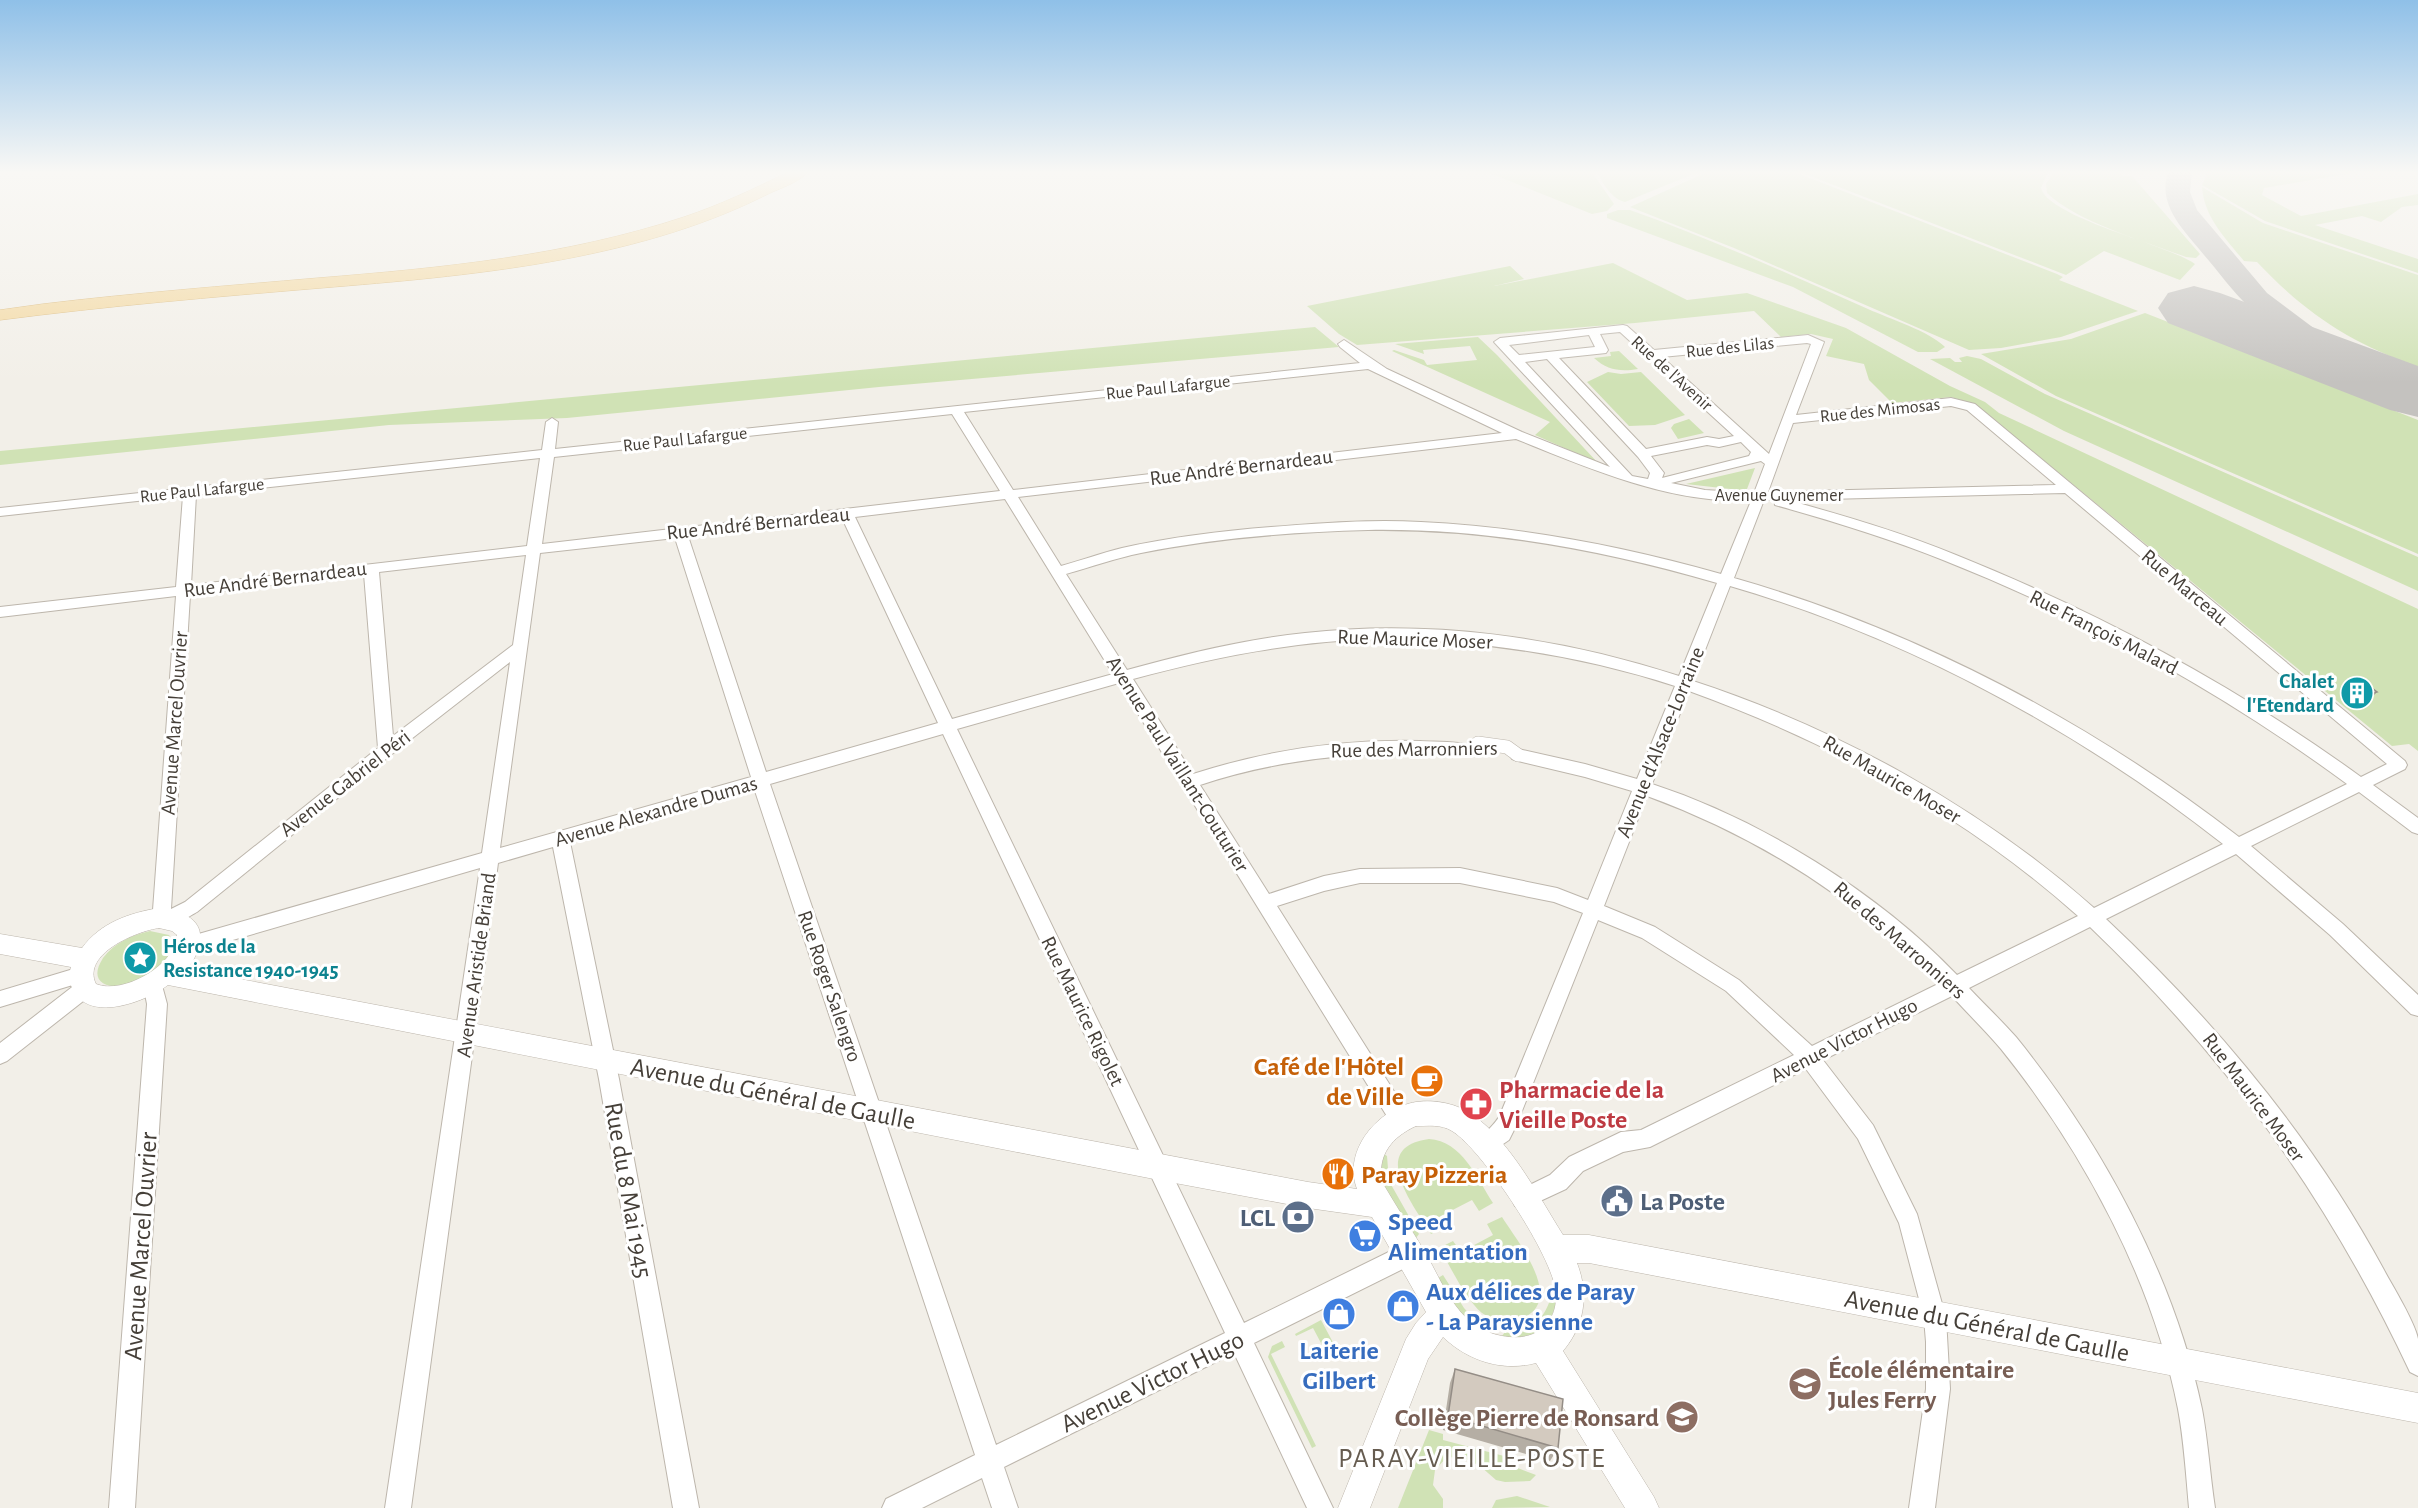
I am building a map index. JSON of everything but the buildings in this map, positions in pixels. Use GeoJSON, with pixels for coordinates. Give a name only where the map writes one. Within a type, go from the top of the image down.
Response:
{"type":"FeatureCollection","features":[{"type":"Feature","properties":{"kind":"main road"},"geometry":{"type":"LineString","coordinates":[[0,315],[79,305],[462,270],[558,255],[613,242]]}},
{"type":"Feature","properties":{"kind":"street","name":"Rue de l'Avenir"},"geometry":{"type":"LineString","coordinates":[[1629,479],[1500,342],[1623,328],[1772,464]]}},
{"type":"Feature","properties":{"kind":"street","name":"Rue de l'Avenir"},"geometry":{"type":"LineString","coordinates":[[1515,359],[1602,350],[1593,332]]}},
{"type":"Feature","properties":{"kind":"street","name":"Rue des Lilas"},"geometry":{"type":"LineString","coordinates":[[1653,354],[1808,339]]}},
{"type":"Feature","properties":{"kind":"street","name":"Avenue d'Alsace-Lorraine"},"geometry":{"type":"LineString","coordinates":[[1487,1145],[1502,1133],[1509,1119],[1759,497],[1818,342],[1808,339]]}},
{"type":"Feature","properties":{"kind":"street","name":"Avenue Guynemer"},"geometry":{"type":"LineString","coordinates":[[1344,344],[1370,365],[1516,435],[1629,479],[1706,494],[1759,497],[2066,489]]}},
{"type":"Feature","properties":{"kind":"street"},"geometry":{"type":"LineString","coordinates":[[1550,355],[1643,454],[1657,473],[1653,483]]}},
{"type":"Feature","properties":{"kind":"street","name":"Rue Paul Lafargue"},"geometry":{"type":"LineString","coordinates":[[0,512],[1370,365]]}},
{"type":"Feature","properties":{"kind":"street","name":"Rue des Mimosas"},"geometry":{"type":"LineString","coordinates":[[1789,420],[1952,402],[1971,407]]}},
{"type":"Feature","properties":{"kind":"street","name":"Rue Marceau"},"geometry":{"type":"LineString","coordinates":[[1971,407],[2058,479],[2066,489],[2399,765]]}},
{"type":"Feature","properties":{"kind":"street","name":"Avenue Paul Vaillant-Couturier"},"geometry":{"type":"LineString","coordinates":[[956,410],[1400,1119]]}},
{"type":"Feature","properties":{"kind":"street","name":"Avenue Aristide Briand"},"geometry":{"type":"LineString","coordinates":[[398,1508],[552,422]]}},
{"type":"Feature","properties":{"kind":"street","name":"Rue André Bernardeau"},"geometry":{"type":"LineString","coordinates":[[0,612],[1516,435]]}},
{"type":"Feature","properties":{"kind":"street","name":"Rue de l'Avenir"},"geometry":{"type":"LineString","coordinates":[[1643,454],[1707,441],[1719,443],[1743,438]]}},
{"type":"Feature","properties":{"kind":"street"},"geometry":{"type":"LineString","coordinates":[[1653,483],[1755,459],[1757,452]]}},
{"type":"Feature","properties":{"kind":"street","name":"Avenue Marcel Ouvrier"},"geometry":{"type":"LineString","coordinates":[[164,918],[162,910],[190,492]]}},
{"type":"Feature","properties":{"kind":"street","name":"Rue François Malard"},"geometry":{"type":"LineString","coordinates":[[1759,497],[1818,512],[1900,540],[1977,570],[2074,614],[2170,665],[2274,726],[2360,784],[2418,827]]}},
{"type":"Feature","properties":{"kind":"street","name":"Rue Maurice Rigolet"},"geometry":{"type":"LineString","coordinates":[[846,513],[1320,1508]]}},
{"type":"Feature","properties":{"kind":"street"},"geometry":{"type":"LineString","coordinates":[[1057,572],[1124,553],[1228,535],[1328,527],[1422,526],[1526,536],[1620,552],[1726,579],[1850,622],[1959,669],[2067,729],[2161,789],[2236,845],[2326,920],[2418,1008]]}},
{"type":"Feature","properties":{"kind":"street","name":"Rue Roger Salengro"},"geometry":{"type":"LineString","coordinates":[[680,532],[760,780],[1005,1508]]}},
{"type":"Feature","properties":{"kind":"street"},"geometry":{"type":"LineString","coordinates":[[371,568],[386,750]]}},
{"type":"Feature","properties":{"kind":"street","name":"Rue Maurice Moser"},"geometry":{"type":"LineString","coordinates":[[1123,676],[1226,651],[1307,638],[1387,635],[1469,637],[1570,652],[1684,683],[1808,731],[1881,770],[1955,815],[2041,876],[2091,917],[2201,1026],[2270,1112],[2347,1224],[2418,1364]]}},
{"type":"Feature","properties":{"kind":"street","name":"Avenue Gabriel Péri"},"geometry":{"type":"LineString","coordinates":[[164,918],[191,906],[386,750],[520,647]]}},
{"type":"Feature","properties":{"kind":"street","name":"Avenue Alexandre Dumas"},"geometry":{"type":"LineString","coordinates":[[188,945],[1123,676]]}},
{"type":"Feature","properties":{"kind":"street","name":"Rue des Marronniers"},"geometry":{"type":"LineString","coordinates":[[1189,782],[1242,764],[1310,751],[1377,745],[1469,750],[1478,743],[1507,747],[1518,755],[1581,768],[1642,787],[1720,817],[1813,868],[1882,919],[1978,1008],[2033,1073],[2090,1157],[2155,1290],[2178,1362],[2195,1438],[2202,1508]]}},
{"type":"Feature","properties":{"kind":"street","name":"Avenue Victor Hugo"},"geometry":{"type":"LineString","coordinates":[[1523,1199],[1558,1182],[1576,1164],[1621,1142],[1643,1140],[2399,765]]}},
{"type":"Feature","properties":{"kind":"street","name":"Rue du 8 Mai 1945"},"geometry":{"type":"LineString","coordinates":[[561,838],[686,1508]]}},
{"type":"Feature","properties":{"kind":"street"},"geometry":{"type":"LineString","coordinates":[[1265,903],[1357,877],[1413,873],[1473,877],[1524,885],[1594,907],[1681,948],[1749,997],[1809,1057],[1867,1134],[1895,1185],[1915,1234],[1935,1315],[1938,1340],[1939,1383],[1922,1508]]}},
{"type":"Feature","properties":{"kind":"street"},"geometry":{"type":"LineString","coordinates":[[0,944],[72,957],[84,974],[91,994],[104,998],[119,997],[160,980],[182,958],[188,945],[189,935],[186,927],[164,918],[143,920],[111,934],[84,974],[0,1055]]}},
{"type":"Feature","properties":{"kind":"street"},"geometry":{"type":"LineString","coordinates":[[0,999],[84,974]]}},
{"type":"Feature","properties":{"kind":"street","name":"Avenue Marcel Ouvrier"},"geometry":{"type":"LineString","coordinates":[[122,1508],[160,980]]}},
{"type":"Feature","properties":{"kind":"street","name":"Avenue du Général de Gaulle"},"geometry":{"type":"LineString","coordinates":[[160,980],[466,1033],[1159,1167],[1308,1195],[1380,1205]]}},
{"type":"Feature","properties":{"kind":"street"},"geometry":{"type":"LineString","coordinates":[[1416,1114],[1450,1116],[1467,1126],[1487,1145],[1556,1250],[1564,1265],[1570,1287],[1570,1310],[1564,1325],[1556,1336],[1542,1345],[1518,1354],[1496,1350],[1461,1335],[1444,1314],[1380,1205],[1366,1176],[1369,1155],[1386,1128],[1400,1119],[1416,1114]]}},
{"type":"Feature","properties":{"kind":"street","name":"Avenue du Général de Gaulle"},"geometry":{"type":"LineString","coordinates":[[1556,1250],[1588,1249],[2418,1408]]}},
{"type":"Feature","properties":{"kind":"street","name":"Avenue Victor Hugo"},"geometry":{"type":"LineString","coordinates":[[894,1508],[1409,1254]]}},
{"type":"Feature","properties":{"kind":"street"},"geometry":{"type":"LineString","coordinates":[[1354,1508],[1417,1350],[1426,1334],[1444,1314]]}},
{"type":"Feature","properties":{"kind":"street"},"geometry":{"type":"LineString","coordinates":[[1542,1345],[1643,1508]]}},
{"type":"Feature","properties":{"kind":"green space"},"geometry":{"type":"Polygon","coordinates":[[[1673,242],[1713,242],[1919,331],[1945,347],[1937,352],[1918,352],[1793,287],[1673,242]]]}},
{"type":"Feature","properties":{"kind":"green space"},"geometry":{"type":"Polygon","coordinates":[[[1720,242],[1975,242],[2057,274],[2063,277],[2059,280],[2138,311],[2061,337],[2001,348],[1969,350],[1720,242]]]}},
{"type":"Feature","properties":{"kind":"green space"},"geometry":{"type":"Polygon","coordinates":[[[1982,242],[2143,242],[2195,264],[2180,280],[2104,251],[2066,275],[1982,242]]]}},
{"type":"Feature","properties":{"kind":"green space"},"geometry":{"type":"Polygon","coordinates":[[[2146,242],[2190,242],[2200,254],[2196,258],[2186,257],[2146,242]]]}},
{"type":"Feature","properties":{"kind":"green space"},"geometry":{"type":"Polygon","coordinates":[[[2228,242],[2321,242],[2418,275],[2418,367],[2371,348],[2331,325],[2293,297],[2257,262],[2244,261],[2228,242]]]}},
{"type":"Feature","properties":{"kind":"green space"},"geometry":{"type":"Polygon","coordinates":[[[2328,242],[2368,242],[2418,259],[2418,273],[2328,242]]]}},
{"type":"Feature","properties":{"kind":"green space"},"geometry":{"type":"Polygon","coordinates":[[[1613,263],[1687,300],[1747,293],[1846,328],[1950,386],[1985,402],[1999,413],[2418,609],[2418,751],[2409,744],[2392,746],[1975,404],[1951,397],[1892,403],[1869,380],[1864,364],[1826,356],[1833,339],[1811,334],[1781,337],[1754,311],[1635,323],[1357,345],[1339,334],[1307,306],[1510,266],[1524,279],[1494,286],[1613,263]]]}},
{"type":"Feature","properties":{"kind":"green space"},"geometry":{"type":"Polygon","coordinates":[[[2145,313],[2418,420],[2418,554],[2056,396],[1981,354],[2071,339],[2145,313]]]}},
{"type":"Feature","properties":{"kind":"green space"},"geometry":{"type":"Polygon","coordinates":[[[1315,327],[1339,347],[879,387],[567,418],[389,425],[0,465],[0,451],[1315,327]]]}},
{"type":"Feature","properties":{"kind":"green space"},"geometry":{"type":"Polygon","coordinates":[[[1478,337],[1598,463],[1535,435],[1550,422],[1392,351],[1424,360],[1427,365],[1477,360],[1470,346],[1423,350],[1424,354],[1395,344],[1478,337]]]}},
{"type":"Feature","properties":{"kind":"green space"},"geometry":{"type":"Polygon","coordinates":[[[1619,351],[1638,369],[1614,369],[1594,358],[1611,356],[1610,352],[1619,351]]]}},
{"type":"Feature","properties":{"kind":"green space"},"geometry":{"type":"Polygon","coordinates":[[[1967,356],[1981,359],[2045,394],[2418,557],[2418,591],[2064,431],[1930,359],[1950,358],[1955,362],[1962,362],[1959,358],[1967,356]]]}},
{"type":"Feature","properties":{"kind":"green space"},"geometry":{"type":"Polygon","coordinates":[[[1608,372],[1621,374],[1641,372],[1685,415],[1655,425],[1629,426],[1587,382],[1608,372]]]}},
{"type":"Feature","properties":{"kind":"green space"},"geometry":{"type":"Polygon","coordinates":[[[1689,419],[1704,433],[1678,439],[1671,428],[1674,424],[1689,419]]]}},
{"type":"Feature","properties":{"kind":"green space"},"geometry":{"type":"Polygon","coordinates":[[[1755,468],[1747,489],[1686,484],[1755,468]]]}},
{"type":"Feature","properties":{"kind":"green space"},"geometry":{"type":"Polygon","coordinates":[[[150,931],[169,935],[174,948],[170,958],[128,988],[106,985],[99,979],[99,965],[112,948],[124,940],[150,931]]]}},
{"type":"Feature","properties":{"kind":"green space"},"geometry":{"type":"Polygon","coordinates":[[[1429,1139],[1441,1141],[1460,1154],[1493,1203],[1479,1211],[1472,1200],[1439,1217],[1445,1227],[1431,1234],[1407,1194],[1400,1179],[1398,1165],[1401,1153],[1411,1144],[1429,1139]]]}},
{"type":"Feature","properties":{"kind":"green space"},"geometry":{"type":"Polygon","coordinates":[[[1384,1154],[1387,1156],[1389,1181],[1419,1234],[1416,1238],[1383,1188],[1380,1172],[1384,1154]]]}},
{"type":"Feature","properties":{"kind":"green space"},"geometry":{"type":"Polygon","coordinates":[[[1502,1217],[1527,1256],[1540,1287],[1539,1301],[1532,1312],[1512,1321],[1490,1317],[1476,1307],[1439,1248],[1453,1241],[1461,1252],[1493,1235],[1487,1224],[1502,1217]]]}},
{"type":"Feature","properties":{"kind":"green space"},"geometry":{"type":"Polygon","coordinates":[[[1443,1275],[1464,1308],[1473,1318],[1490,1329],[1491,1335],[1460,1316],[1438,1278],[1443,1275]]]}},
{"type":"Feature","properties":{"kind":"green space"},"geometry":{"type":"Polygon","coordinates":[[[1554,1293],[1558,1294],[1556,1306],[1541,1330],[1524,1337],[1502,1336],[1505,1332],[1523,1328],[1541,1318],[1554,1293]]]}},
{"type":"Feature","properties":{"kind":"green space"},"geometry":{"type":"Polygon","coordinates":[[[1321,1320],[1337,1350],[1329,1358],[1313,1328],[1296,1336],[1295,1334],[1321,1320]]]}},
{"type":"Feature","properties":{"kind":"green space"},"geometry":{"type":"Polygon","coordinates":[[[1282,1341],[1285,1347],[1271,1354],[1316,1446],[1312,1448],[1268,1357],[1272,1346],[1282,1341]]]}},
{"type":"Feature","properties":{"kind":"green space"},"geometry":{"type":"Polygon","coordinates":[[[1429,1430],[1443,1434],[1443,1440],[1504,1456],[1510,1465],[1536,1475],[1530,1481],[1505,1482],[1496,1480],[1480,1466],[1464,1458],[1447,1457],[1435,1470],[1433,1485],[1443,1499],[1443,1508],[1398,1508],[1429,1430]]]}},
{"type":"Feature","properties":{"kind":"green space"},"geometry":{"type":"Polygon","coordinates":[[[1517,1496],[1550,1507],[1492,1508],[1496,1500],[1517,1496]]]}},
{"type":"Feature","properties":{"kind":"taxiway"},"geometry":{"type":"LineString","coordinates":[[2209,242],[2257,299],[2293,328],[2354,364],[2418,393]]}},
{"type":"Feature","properties":{"kind":"runway"},"geometry":{"type":"LineString","coordinates":[[2194,308],[2418,393]]}},
{"type":"Feature","properties":{"kind":"place","name":"Chalet l'Etendard"},"geometry":{"type":"Point","coordinates":[2357,693]}},
{"type":"Feature","properties":{"kind":"place","name":"Héros de la Resistance 1940-1945"},"geometry":{"type":"Point","coordinates":[140,958]}},
{"type":"Feature","properties":{"kind":"place","name":"Café de l'Hôtel de Ville"},"geometry":{"type":"Point","coordinates":[1427,1081]}},
{"type":"Feature","properties":{"kind":"place","name":"Pharmacie de la Vieille Poste"},"geometry":{"type":"Point","coordinates":[1476,1104]}},
{"type":"Feature","properties":{"kind":"place","name":"Paray Pizzeria"},"geometry":{"type":"Point","coordinates":[1338,1174]}},
{"type":"Feature","properties":{"kind":"place","name":"La Poste"},"geometry":{"type":"Point","coordinates":[1617,1201]}},
{"type":"Feature","properties":{"kind":"place","name":"LCL"},"geometry":{"type":"Point","coordinates":[1298,1217]}},
{"type":"Feature","properties":{"kind":"place","name":"Speed Alimentation"},"geometry":{"type":"Point","coordinates":[1365,1236]}},
{"type":"Feature","properties":{"kind":"place","name":"Aux délices de Paray - La Paraysienne"},"geometry":{"type":"Point","coordinates":[1403,1306]}},
{"type":"Feature","properties":{"kind":"place","name":"Laiterie Gilbert"},"geometry":{"type":"Point","coordinates":[1339,1314]}},
{"type":"Feature","properties":{"kind":"place","name":"École élémentaire Jules Ferry"},"geometry":{"type":"Point","coordinates":[1805,1384]}},
{"type":"Feature","properties":{"kind":"place","name":"Collège Pierre de Ronsard"},"geometry":{"type":"Point","coordinates":[1682,1417]}},
{"type":"Feature","properties":{"kind":"district","name":"PARAY-VIEILLE-POSTE"},"geometry":{"type":"Point","coordinates":[1472,1457]}}]}
